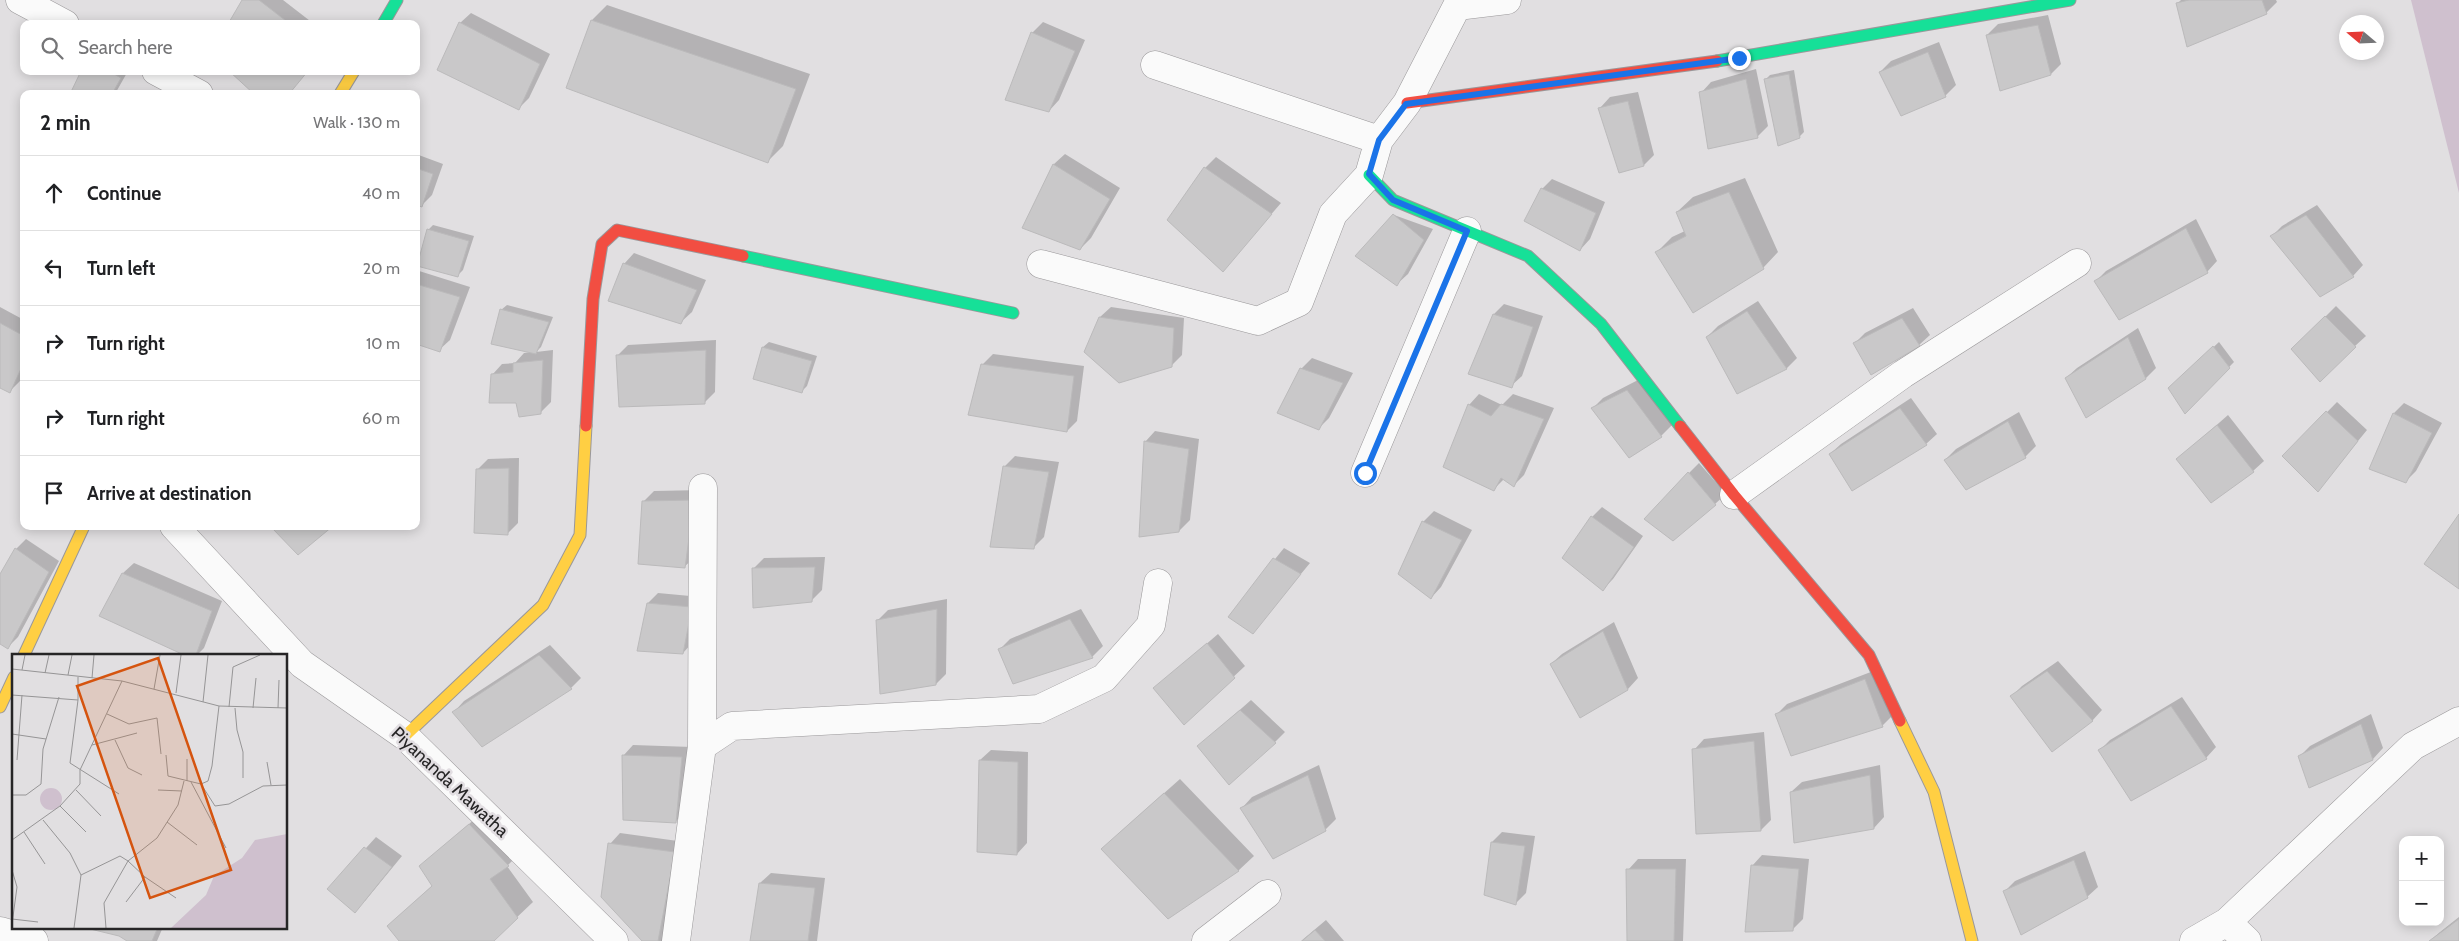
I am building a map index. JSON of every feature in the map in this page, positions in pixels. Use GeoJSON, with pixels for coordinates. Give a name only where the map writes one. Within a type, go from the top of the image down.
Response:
{"type":"FeatureCollection","features":[{"type":"Feature","properties":{"kind":"street"},"geometry":{"type":"LineString","coordinates":[[20,0],[58,20]]}},
{"type":"Feature","properties":{"kind":"street"},"geometry":{"type":"LineString","coordinates":[[384,20],[397,0]]}},
{"type":"Feature","properties":{"kind":"street"},"geometry":{"type":"LineString","coordinates":[[1041,264],[1258,321],[1300,302],[1332,214],[1369,174],[1379,140],[1406,104],[1458,3],[1507,0]]}},
{"type":"Feature","properties":{"kind":"street"},"geometry":{"type":"LineString","coordinates":[[1406,104],[1739,58],[2070,0]]}},
{"type":"Feature","properties":{"kind":"street"},"geometry":{"type":"LineString","coordinates":[[1155,65],[1379,140]]}},
{"type":"Feature","properties":{"kind":"street"},"geometry":{"type":"LineString","coordinates":[[163,75],[192,90]]}},
{"type":"Feature","properties":{"kind":"street"},"geometry":{"type":"LineString","coordinates":[[342,90],[352,75]]}},
{"type":"Feature","properties":{"kind":"street"},"geometry":{"type":"LineString","coordinates":[[1369,174],[1393,200],[1528,256],[1601,324],[1734,495],[1869,655],[1934,792],[1972,941]]}},
{"type":"Feature","properties":{"kind":"street"},"geometry":{"type":"LineString","coordinates":[[405,736],[543,605],[580,534],[593,299],[602,244],[617,230],[1013,313]]}},
{"type":"Feature","properties":{"kind":"street"},"geometry":{"type":"LineString","coordinates":[[1365,473],[1467,231]]}},
{"type":"Feature","properties":{"kind":"street"},"geometry":{"type":"LineString","coordinates":[[1734,495],[1903,374],[2077,262]]}},
{"type":"Feature","properties":{"kind":"street"},"geometry":{"type":"LineString","coordinates":[[676,941],[702,746],[703,488]]}},
{"type":"Feature","properties":{"kind":"street"},"geometry":{"type":"LineString","coordinates":[[24,654],[82,530]]}},
{"type":"Feature","properties":{"kind":"street","name":"Piyananda Mawatha"},"geometry":{"type":"LineString","coordinates":[[178,530],[302,664],[405,736],[614,941]]}},
{"type":"Feature","properties":{"kind":"street"},"geometry":{"type":"LineString","coordinates":[[702,746],[732,726],[1039,709],[1104,678],[1151,625],[1158,583]]}},
{"type":"Feature","properties":{"kind":"street"},"geometry":{"type":"LineString","coordinates":[[0,707],[12,681]]}},
{"type":"Feature","properties":{"kind":"street"},"geometry":{"type":"LineString","coordinates":[[2194,941],[2227,922],[2413,746],[2459,721]]}},
{"type":"Feature","properties":{"kind":"street"},"geometry":{"type":"LineString","coordinates":[[1206,941],[1267,894]]}},
{"type":"Feature","properties":{"kind":"street"},"geometry":{"type":"LineString","coordinates":[[2227,922],[2247,941]]}},
{"type":"Feature","properties":{"kind":"street"},"geometry":{"type":"LineString","coordinates":[[0,931],[34,941]]}},
{"type":"Feature","properties":{"kind":"shaded area"},"geometry":{"type":"Polygon","coordinates":[[[2411,0],[2459,0],[2459,193],[2411,0]]]}},
{"type":"Feature","properties":{"kind":"building"},"geometry":{"type":"Polygon","coordinates":[[[242,0],[259,0],[285,20],[230,20],[242,0]]]}},
{"type":"Feature","properties":{"kind":"building"},"geometry":{"type":"Polygon","coordinates":[[[2189,0],[2262,0],[2267,14],[2187,47],[2176,3],[2189,0]]]}},
{"type":"Feature","properties":{"kind":"building"},"geometry":{"type":"Polygon","coordinates":[[[591,20],[796,89],[768,163],[566,88],[591,20]]]}},
{"type":"Feature","properties":{"kind":"building"},"geometry":{"type":"Polygon","coordinates":[[[459,22],[540,64],[519,110],[437,70],[459,22]]]}},
{"type":"Feature","properties":{"kind":"building"},"geometry":{"type":"Polygon","coordinates":[[[2038,25],[2051,75],[2000,91],[1986,35],[2038,25]]]}},
{"type":"Feature","properties":{"kind":"building"},"geometry":{"type":"Polygon","coordinates":[[[1031,32],[1075,51],[1049,112],[1005,100],[1031,32]]]}},
{"type":"Feature","properties":{"kind":"building"},"geometry":{"type":"Polygon","coordinates":[[[1928,52],[1946,97],[1901,116],[1879,72],[1928,52]]]}},
{"type":"Feature","properties":{"kind":"building"},"geometry":{"type":"Polygon","coordinates":[[[1789,74],[1800,138],[1778,146],[1764,79],[1789,74]]]}},
{"type":"Feature","properties":{"kind":"building"},"geometry":{"type":"Polygon","coordinates":[[[79,75],[116,75],[121,78],[114,90],[72,90],[79,75]]]}},
{"type":"Feature","properties":{"kind":"building"},"geometry":{"type":"Polygon","coordinates":[[[233,75],[305,75],[292,90],[250,90],[233,75]]]}},
{"type":"Feature","properties":{"kind":"building"},"geometry":{"type":"Polygon","coordinates":[[[1746,79],[1758,138],[1708,149],[1699,92],[1746,79]]]}},
{"type":"Feature","properties":{"kind":"building"},"geometry":{"type":"Polygon","coordinates":[[[1628,101],[1644,166],[1619,173],[1598,108],[1628,101]]]}},
{"type":"Feature","properties":{"kind":"building"},"geometry":{"type":"Polygon","coordinates":[[[1053,164],[1110,199],[1080,250],[1022,228],[1053,164]]]}},
{"type":"Feature","properties":{"kind":"building"},"geometry":{"type":"Polygon","coordinates":[[[1204,167],[1272,214],[1223,272],[1167,220],[1204,167]]]}},
{"type":"Feature","properties":{"kind":"building"},"geometry":{"type":"Polygon","coordinates":[[[420,169],[433,174],[422,207],[420,206],[420,169]]]}},
{"type":"Feature","properties":{"kind":"building"},"geometry":{"type":"Polygon","coordinates":[[[1541,188],[1596,213],[1580,251],[1524,221],[1541,188]]]}},
{"type":"Feature","properties":{"kind":"building"},"geometry":{"type":"Polygon","coordinates":[[[1729,192],[1764,269],[1693,313],[1655,252],[1686,236],[1676,212],[1729,192]]]}},
{"type":"Feature","properties":{"kind":"building"},"geometry":{"type":"Polygon","coordinates":[[[1393,214],[1424,240],[1397,286],[1355,256],[1393,214]]]}},
{"type":"Feature","properties":{"kind":"building"},"geometry":{"type":"Polygon","coordinates":[[[2306,215],[2354,277],[2320,297],[2270,236],[2306,215]]]}},
{"type":"Feature","properties":{"kind":"building"},"geometry":{"type":"Polygon","coordinates":[[[2186,228],[2208,273],[2119,320],[2094,281],[2186,228]]]}},
{"type":"Feature","properties":{"kind":"building"},"geometry":{"type":"Polygon","coordinates":[[[427,229],[469,241],[458,277],[420,267],[420,255],[427,229]]]}},
{"type":"Feature","properties":{"kind":"building"},"geometry":{"type":"Polygon","coordinates":[[[623,263],[697,290],[681,324],[608,301],[623,263]]]}},
{"type":"Feature","properties":{"kind":"building"},"geometry":{"type":"Polygon","coordinates":[[[420,285],[460,297],[440,352],[420,345],[420,285]]]}},
{"type":"Feature","properties":{"kind":"building"},"geometry":{"type":"Polygon","coordinates":[[[500,309],[549,322],[536,354],[491,344],[500,309]]]}},
{"type":"Feature","properties":{"kind":"building"},"geometry":{"type":"Polygon","coordinates":[[[1747,311],[1787,369],[1737,394],[1706,337],[1747,311]]]}},
{"type":"Feature","properties":{"kind":"building"},"geometry":{"type":"Polygon","coordinates":[[[1493,314],[1533,327],[1512,388],[1468,374],[1493,314]]]}},
{"type":"Feature","properties":{"kind":"building"},"geometry":{"type":"Polygon","coordinates":[[[2325,316],[2356,347],[2320,382],[2291,349],[2325,316]]]}},
{"type":"Feature","properties":{"kind":"building"},"geometry":{"type":"Polygon","coordinates":[[[1099,317],[1174,328],[1172,367],[1119,383],[1084,352],[1099,317]]]}},
{"type":"Feature","properties":{"kind":"building"},"geometry":{"type":"Polygon","coordinates":[[[1902,318],[1920,346],[1871,375],[1853,343],[1902,318]]]}},
{"type":"Feature","properties":{"kind":"building"},"geometry":{"type":"Polygon","coordinates":[[[0,323],[20,334],[20,371],[10,393],[0,388],[0,323]]]}},
{"type":"Feature","properties":{"kind":"building"},"geometry":{"type":"Polygon","coordinates":[[[2128,337],[2146,379],[2086,418],[2065,378],[2128,337]]]}},
{"type":"Feature","properties":{"kind":"building"},"geometry":{"type":"Polygon","coordinates":[[[2213,346],[2230,368],[2185,414],[2168,388],[2213,346]]]}},
{"type":"Feature","properties":{"kind":"building"},"geometry":{"type":"Polygon","coordinates":[[[762,347],[812,361],[802,393],[753,379],[762,347]]]}},
{"type":"Feature","properties":{"kind":"building"},"geometry":{"type":"Polygon","coordinates":[[[706,350],[705,404],[619,407],[616,355],[706,350]]]}},
{"type":"Feature","properties":{"kind":"building"},"geometry":{"type":"Polygon","coordinates":[[[543,360],[541,414],[519,417],[516,403],[489,403],[491,374],[513,372],[513,363],[543,360]]]}},
{"type":"Feature","properties":{"kind":"building"},"geometry":{"type":"Polygon","coordinates":[[[981,364],[1074,376],[1067,432],[968,415],[981,364]]]}},
{"type":"Feature","properties":{"kind":"building"},"geometry":{"type":"Polygon","coordinates":[[[1300,368],[1343,383],[1319,430],[1277,413],[1300,368]]]}},
{"type":"Feature","properties":{"kind":"building"},"geometry":{"type":"Polygon","coordinates":[[[1627,390],[1662,437],[1629,458],[1591,408],[1627,390]]]}},
{"type":"Feature","properties":{"kind":"building"},"geometry":{"type":"Polygon","coordinates":[[[1468,404],[1491,416],[1501,404],[1544,419],[1514,487],[1501,478],[1494,491],[1443,467],[1468,404]]]}},
{"type":"Feature","properties":{"kind":"building"},"geometry":{"type":"Polygon","coordinates":[[[1900,408],[1927,445],[1852,491],[1829,454],[1900,408]]]}},
{"type":"Feature","properties":{"kind":"building"},"geometry":{"type":"Polygon","coordinates":[[[2326,411],[2358,441],[2318,492],[2282,456],[2326,411]]]}},
{"type":"Feature","properties":{"kind":"building"},"geometry":{"type":"Polygon","coordinates":[[[2393,413],[2432,433],[2406,483],[2369,469],[2393,413]]]}},
{"type":"Feature","properties":{"kind":"building"},"geometry":{"type":"Polygon","coordinates":[[[2008,421],[2026,458],[1966,490],[1944,460],[2008,421]]]}},
{"type":"Feature","properties":{"kind":"building"},"geometry":{"type":"Polygon","coordinates":[[[2217,425],[2254,472],[2211,503],[2176,459],[2217,425]]]}},
{"type":"Feature","properties":{"kind":"building"},"geometry":{"type":"Polygon","coordinates":[[[1144,441],[1189,449],[1179,532],[1139,537],[1144,441]]]}},
{"type":"Feature","properties":{"kind":"building"},"geometry":{"type":"Polygon","coordinates":[[[1003,466],[1049,472],[1034,549],[990,547],[1003,466]]]}},
{"type":"Feature","properties":{"kind":"building"},"geometry":{"type":"Polygon","coordinates":[[[509,468],[508,535],[474,533],[476,469],[509,468]]]}},
{"type":"Feature","properties":{"kind":"building"},"geometry":{"type":"Polygon","coordinates":[[[1688,472],[1716,505],[1673,541],[1644,519],[1688,472]]]}},
{"type":"Feature","properties":{"kind":"building"},"geometry":{"type":"Polygon","coordinates":[[[694,500],[685,568],[638,564],[642,501],[694,500]]]}},
{"type":"Feature","properties":{"kind":"building"},"geometry":{"type":"Polygon","coordinates":[[[2459,514],[2459,589],[2424,564],[2459,514]]]}},
{"type":"Feature","properties":{"kind":"building"},"geometry":{"type":"Polygon","coordinates":[[[1591,516],[1634,547],[1603,591],[1562,558],[1591,516]]]}},
{"type":"Feature","properties":{"kind":"building"},"geometry":{"type":"Polygon","coordinates":[[[1422,521],[1462,540],[1431,599],[1398,574],[1422,521]]]}},
{"type":"Feature","properties":{"kind":"building"},"geometry":{"type":"Polygon","coordinates":[[[274,530],[328,530],[298,555],[274,530]]]}},
{"type":"Feature","properties":{"kind":"building"},"geometry":{"type":"Polygon","coordinates":[[[15,548],[49,572],[8,649],[0,644],[0,574],[15,548]]]}},
{"type":"Feature","properties":{"kind":"building"},"geometry":{"type":"Polygon","coordinates":[[[1273,558],[1301,574],[1253,634],[1228,617],[1273,558]]]}},
{"type":"Feature","properties":{"kind":"building"},"geometry":{"type":"Polygon","coordinates":[[[815,567],[812,602],[753,608],[752,568],[815,567]]]}},
{"type":"Feature","properties":{"kind":"building"},"geometry":{"type":"Polygon","coordinates":[[[122,573],[212,611],[196,654],[182,654],[99,616],[122,573]]]}},
{"type":"Feature","properties":{"kind":"building"},"geometry":{"type":"Polygon","coordinates":[[[647,603],[692,607],[683,654],[637,651],[647,603]]]}},
{"type":"Feature","properties":{"kind":"building"},"geometry":{"type":"Polygon","coordinates":[[[937,609],[936,685],[880,694],[876,620],[937,609]]]}},
{"type":"Feature","properties":{"kind":"building"},"geometry":{"type":"Polygon","coordinates":[[[1070,619],[1093,658],[1013,684],[998,649],[1070,619]]]}},
{"type":"Feature","properties":{"kind":"building"},"geometry":{"type":"Polygon","coordinates":[[[1603,631],[1628,690],[1580,718],[1550,664],[1603,631]]]}},
{"type":"Feature","properties":{"kind":"building"},"geometry":{"type":"Polygon","coordinates":[[[1207,643],[1235,678],[1184,725],[1153,688],[1207,643]]]}},
{"type":"Feature","properties":{"kind":"building"},"geometry":{"type":"Polygon","coordinates":[[[539,655],[572,689],[482,747],[452,712],[539,655]]]}},
{"type":"Feature","properties":{"kind":"building"},"geometry":{"type":"Polygon","coordinates":[[[2047,671],[2093,721],[2052,752],[2010,696],[2047,671]]]}},
{"type":"Feature","properties":{"kind":"building"},"geometry":{"type":"Polygon","coordinates":[[[1865,679],[1883,727],[1791,756],[1775,714],[1865,679]]]}},
{"type":"Feature","properties":{"kind":"building"},"geometry":{"type":"Polygon","coordinates":[[[2171,706],[2207,759],[2131,801],[2098,750],[2171,706]]]}},
{"type":"Feature","properties":{"kind":"building"},"geometry":{"type":"Polygon","coordinates":[[[1240,710],[1276,743],[1229,785],[1197,746],[1240,710]]]}},
{"type":"Feature","properties":{"kind":"building"},"geometry":{"type":"Polygon","coordinates":[[[2361,724],[2373,760],[2309,788],[2298,756],[2361,724]]]}},
{"type":"Feature","properties":{"kind":"building"},"geometry":{"type":"Polygon","coordinates":[[[1754,741],[1761,831],[1696,834],[1692,749],[1754,741]]]}},
{"type":"Feature","properties":{"kind":"building"},"geometry":{"type":"Polygon","coordinates":[[[622,755],[682,757],[676,823],[623,820],[622,755]]]}},
{"type":"Feature","properties":{"kind":"building"},"geometry":{"type":"Polygon","coordinates":[[[979,760],[1018,762],[1017,855],[977,852],[979,760]]]}},
{"type":"Feature","properties":{"kind":"building"},"geometry":{"type":"Polygon","coordinates":[[[1308,775],[1326,831],[1273,859],[1240,808],[1308,775]]]}},
{"type":"Feature","properties":{"kind":"building"},"geometry":{"type":"Polygon","coordinates":[[[1870,775],[1874,829],[1794,843],[1790,792],[1870,775]]]}},
{"type":"Feature","properties":{"kind":"building"},"geometry":{"type":"Polygon","coordinates":[[[1164,793],[1239,871],[1168,919],[1101,849],[1164,793]]]}},
{"type":"Feature","properties":{"kind":"building"},"geometry":{"type":"Polygon","coordinates":[[[469,824],[509,866],[490,879],[518,918],[494,941],[399,941],[387,926],[432,886],[419,866],[469,824]]]}},
{"type":"Feature","properties":{"kind":"building"},"geometry":{"type":"Polygon","coordinates":[[[1491,842],[1525,846],[1516,905],[1484,895],[1491,842]]]}},
{"type":"Feature","properties":{"kind":"building"},"geometry":{"type":"Polygon","coordinates":[[[608,843],[675,852],[658,941],[642,941],[601,897],[608,843]]]}},
{"type":"Feature","properties":{"kind":"building"},"geometry":{"type":"Polygon","coordinates":[[[364,847],[392,867],[355,913],[327,889],[364,847]]]}},
{"type":"Feature","properties":{"kind":"building"},"geometry":{"type":"Polygon","coordinates":[[[2074,860],[2088,898],[2021,935],[2003,891],[2074,860]]]}},
{"type":"Feature","properties":{"kind":"building"},"geometry":{"type":"Polygon","coordinates":[[[1751,865],[1799,869],[1793,931],[1745,932],[1751,865]]]}},
{"type":"Feature","properties":{"kind":"building"},"geometry":{"type":"Polygon","coordinates":[[[1626,869],[1676,869],[1674,941],[1627,941],[1626,869]]]}},
{"type":"Feature","properties":{"kind":"building"},"geometry":{"type":"Polygon","coordinates":[[[759,883],[815,888],[808,941],[750,941],[759,883]]]}},
{"type":"Feature","properties":{"kind":"building"},"geometry":{"type":"Polygon","coordinates":[[[2459,919],[2459,941],[2429,941],[2459,919]]]}},
{"type":"Feature","properties":{"kind":"building"},"geometry":{"type":"Polygon","coordinates":[[[86,928],[158,928],[152,941],[127,941],[119,936],[86,928]]]}},
{"type":"Feature","properties":{"kind":"building"},"geometry":{"type":"Polygon","coordinates":[[[1315,930],[1325,941],[1302,941],[1315,930]]]}},
{"type":"Feature","properties":{"kind":"traffic: fast"},"geometry":{"type":"LineString","coordinates":[[385,20],[397,0]]}},
{"type":"Feature","properties":{"kind":"traffic: fast"},"geometry":{"type":"LineString","coordinates":[[1717,61],[2070,0]]}},
{"type":"Feature","properties":{"kind":"traffic: fast"},"geometry":{"type":"LineString","coordinates":[[1369,175],[1393,200],[1528,256],[1601,324],[1680,426]]}},
{"type":"Feature","properties":{"kind":"traffic: fast"},"geometry":{"type":"LineString","coordinates":[[743,256],[1013,313]]}},
{"type":"Feature","properties":{"kind":"traffic: slow"},"geometry":{"type":"LineString","coordinates":[[342,90],[352,75]]}},
{"type":"Feature","properties":{"kind":"traffic: slow"},"geometry":{"type":"LineString","coordinates":[[405,736],[543,605],[580,535],[586,426]]}},
{"type":"Feature","properties":{"kind":"traffic: slow"},"geometry":{"type":"LineString","coordinates":[[24,654],[82,530]]}},
{"type":"Feature","properties":{"kind":"traffic: slow"},"geometry":{"type":"LineString","coordinates":[[0,707],[12,681]]}},
{"type":"Feature","properties":{"kind":"traffic: slow"},"geometry":{"type":"LineString","coordinates":[[1900,721],[1934,792],[1972,941]]}},
{"type":"Feature","properties":{"kind":"traffic: jam"},"geometry":{"type":"LineString","coordinates":[[1407,103],[1717,61]]}},
{"type":"Feature","properties":{"kind":"traffic: jam"},"geometry":{"type":"LineString","coordinates":[[586,426],[593,299],[602,244],[617,230],[743,256]]}},
{"type":"Feature","properties":{"kind":"traffic: jam"},"geometry":{"type":"LineString","coordinates":[[1680,426],[1734,495],[1869,655],[1900,721]]}},
{"type":"Feature","properties":{"kind":"route"},"geometry":{"type":"LineString","coordinates":[[1365,473],[1467,231],[1393,200],[1369,174],[1379,140],[1406,104],[1739,58]]}}]}
